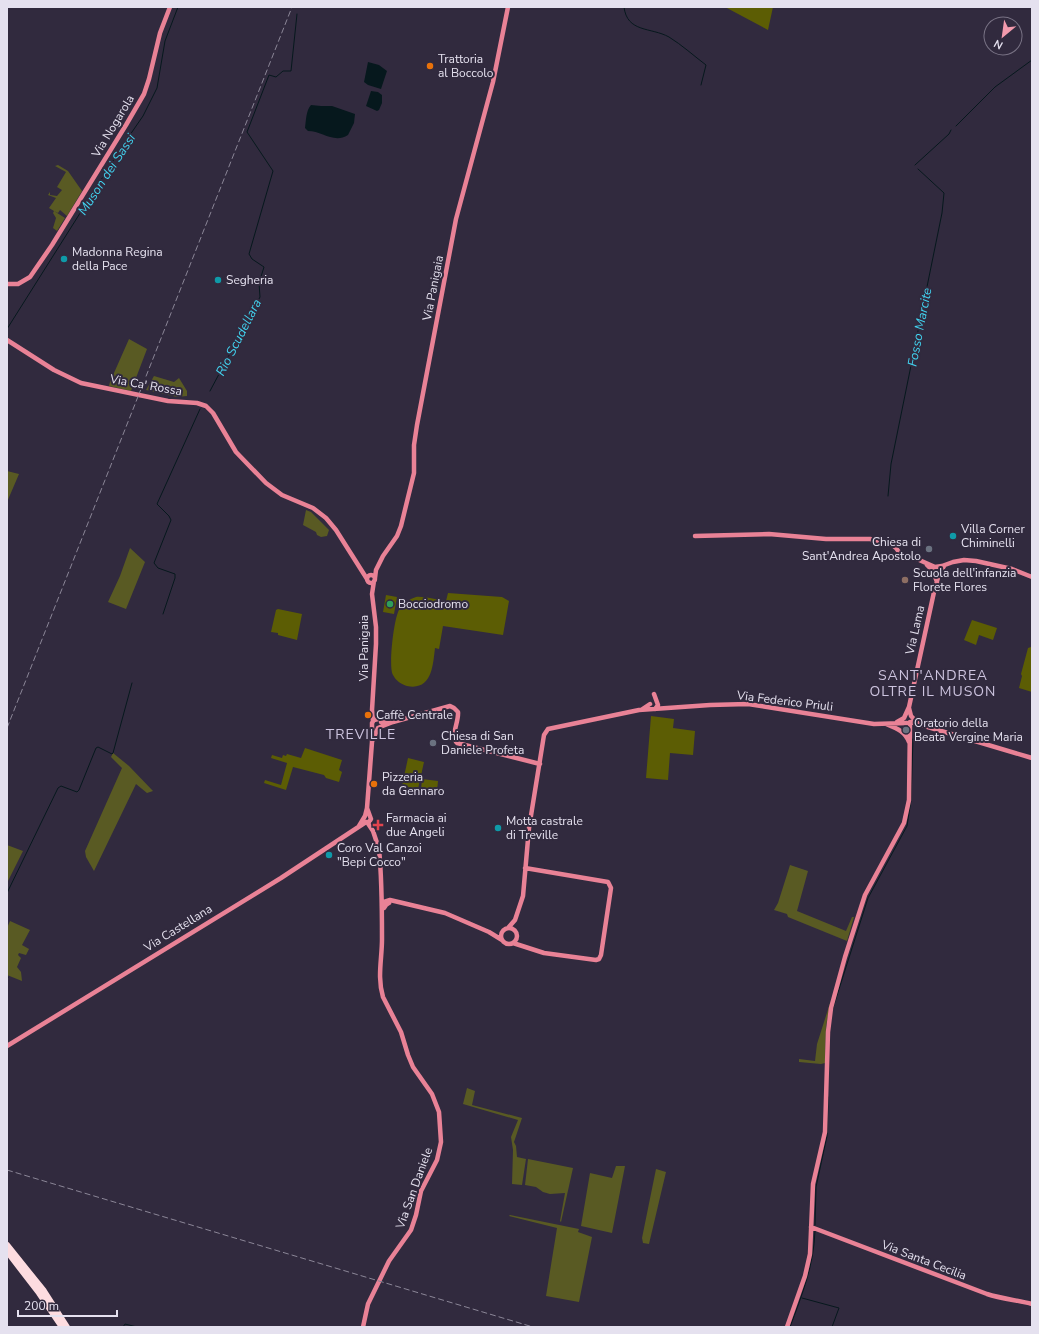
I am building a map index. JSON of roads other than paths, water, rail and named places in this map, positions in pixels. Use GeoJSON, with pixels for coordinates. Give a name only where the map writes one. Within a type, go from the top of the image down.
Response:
{"type":"FeatureCollection","features":[{"type":"Feature","properties":{"kind":"highway"},"geometry":{"type":"LineString","coordinates":[[7,1245],[46,1300],[62,1327]]}},
{"type":"Feature","properties":{"kind":"highway"},"geometry":{"type":"LineString","coordinates":[[7,1252],[67,1327]]}},
{"type":"Feature","properties":{"kind":"street","name":"Via Nogarola"},"geometry":{"type":"LineString","coordinates":[[7,284],[18,284],[27,280],[33,273],[122,132],[144,94],[160,33],[170,7]]}},
{"type":"Feature","properties":{"kind":"street","name":"Via Panigaia"},"geometry":{"type":"LineString","coordinates":[[376,570],[383,556],[397,536],[412,484],[414,473],[414,445],[417,425],[456,219],[493,82],[508,7]]}},
{"type":"Feature","properties":{"kind":"street","name":"Via Ca' Rossa"},"geometry":{"type":"LineString","coordinates":[[7,340],[72,380],[81,383],[168,401],[197,403],[206,406],[213,413],[236,452],[266,483],[282,495],[313,508],[326,518],[336,530],[361,570],[368,578]]}},
{"type":"Feature","properties":{"kind":"street"},"geometry":{"type":"LineString","coordinates":[[695,536],[768,534],[826,539],[870,540],[890,543],[901,554],[926,563],[937,571],[945,565],[964,560],[1012,569],[1032,577]]}},
{"type":"Feature","properties":{"kind":"street"},"geometry":{"type":"LineString","coordinates":[[368,578],[376,570]]}},
{"type":"Feature","properties":{"kind":"street"},"geometry":{"type":"LineString","coordinates":[[372,594],[376,570]]}},
{"type":"Feature","properties":{"kind":"street","name":"Via Lama"},"geometry":{"type":"LineString","coordinates":[[909,720],[909,707],[936,582],[937,571]]}},
{"type":"Feature","properties":{"kind":"street"},"geometry":{"type":"LineString","coordinates":[[368,578],[371,583],[374,580]]}},
{"type":"Feature","properties":{"kind":"street"},"geometry":{"type":"LineString","coordinates":[[368,578],[372,594]]}},
{"type":"Feature","properties":{"kind":"street","name":"Via Panigaia"},"geometry":{"type":"LineString","coordinates":[[372,594],[376,627],[373,703],[376,722]]}},
{"type":"Feature","properties":{"kind":"street"},"geometry":{"type":"LineString","coordinates":[[654,694],[658,707],[652,706],[654,694]]}},
{"type":"Feature","properties":{"kind":"street"},"geometry":{"type":"LineString","coordinates":[[657,703],[671,707]]}},
{"type":"Feature","properties":{"kind":"street","name":"Via Federico Priuli"},"geometry":{"type":"LineString","coordinates":[[671,707],[748,704],[881,724],[909,720]]}},
{"type":"Feature","properties":{"kind":"street"},"geometry":{"type":"LineString","coordinates":[[372,742],[379,728],[393,722],[450,706],[458,712],[454,735],[454,741],[457,743],[540,764]]}},
{"type":"Feature","properties":{"kind":"street"},"geometry":{"type":"LineString","coordinates":[[489,932],[496,934],[508,928],[515,920],[523,896],[529,828],[544,735],[547,730],[563,725],[652,706],[671,707]]}},
{"type":"Feature","properties":{"kind":"street"},"geometry":{"type":"LineString","coordinates":[[787,1327],[800,1292],[808,1263],[813,1184],[825,1132],[828,1032],[831,1008],[845,957],[865,895],[904,823],[909,800],[909,720],[1032,758]]}},
{"type":"Feature","properties":{"kind":"street"},"geometry":{"type":"LineString","coordinates":[[376,722],[393,722]]}},
{"type":"Feature","properties":{"kind":"street"},"geometry":{"type":"LineString","coordinates":[[376,722],[379,728]]}},
{"type":"Feature","properties":{"kind":"street"},"geometry":{"type":"LineString","coordinates":[[376,722],[374,727],[379,728]]}},
{"type":"Feature","properties":{"kind":"street"},"geometry":{"type":"LineString","coordinates":[[367,819],[372,742],[376,722]]}},
{"type":"Feature","properties":{"kind":"street"},"geometry":{"type":"LineString","coordinates":[[881,724],[900,730],[906,735],[910,743]]}},
{"type":"Feature","properties":{"kind":"street","name":"Via Castellana"},"geometry":{"type":"LineString","coordinates":[[7,1046],[281,878],[367,819]]}},
{"type":"Feature","properties":{"kind":"street","name":"Via San Daniele"},"geometry":{"type":"LineString","coordinates":[[362,1327],[367,1307],[389,1261],[411,1230],[422,1192],[437,1160],[441,1142],[439,1112],[432,1094],[413,1067],[401,1032],[382,997],[379,982],[383,910],[379,849],[367,819]]}},
{"type":"Feature","properties":{"kind":"street"},"geometry":{"type":"LineString","coordinates":[[386,901],[446,913],[489,932],[508,944],[513,943],[525,946],[544,953],[599,959],[601,955],[611,888],[610,884],[605,880],[525,868]]}},
{"type":"Feature","properties":{"kind":"street"},"geometry":{"type":"LineString","coordinates":[[382,891],[386,901],[386,906],[383,910]]}},
{"type":"Feature","properties":{"kind":"street"},"geometry":{"type":"LineString","coordinates":[[515,920],[517,938],[525,946]]}},
{"type":"Feature","properties":{"kind":"street"},"geometry":{"type":"LineString","coordinates":[[508,928],[513,929],[516,932]]}},
{"type":"Feature","properties":{"kind":"street"},"geometry":{"type":"LineString","coordinates":[[502,932],[502,940]]}},
{"type":"Feature","properties":{"kind":"street"},"geometry":{"type":"LineString","coordinates":[[513,943],[517,938]]}},
{"type":"Feature","properties":{"kind":"street","name":"Via Santa Cecilia"},"geometry":{"type":"LineString","coordinates":[[811,1227],[987,1294],[1032,1304]]}},
{"type":"Feature","properties":{"kind":"waterway","name":"Muson dei Sassi"},"geometry":{"type":"LineString","coordinates":[[7,329],[123,145],[143,116],[157,88],[165,41],[178,7]]}},
{"type":"Feature","properties":{"kind":"waterway"},"geometry":{"type":"LineString","coordinates":[[624,7],[626,15],[635,25],[669,37],[706,65],[701,85]]}},
{"type":"Feature","properties":{"kind":"waterway","name":"Rio Scudellara"},"geometry":{"type":"LineString","coordinates":[[210,391],[260,297],[259,283],[264,267],[252,259],[249,254],[273,171],[247,132],[269,75],[276,77],[283,71],[291,71],[297,14]]}},
{"type":"Feature","properties":{"kind":"waterway","name":"Fosso Marcite"},"geometry":{"type":"LineString","coordinates":[[956,126],[995,87],[1032,60]]}},
{"type":"Feature","properties":{"kind":"waterway","name":"Fosso Marcite"},"geometry":{"type":"LineString","coordinates":[[915,165],[949,134],[951,130]]}},
{"type":"Feature","properties":{"kind":"waterway","name":"Fosso Marcite"},"geometry":{"type":"LineString","coordinates":[[888,496],[891,464],[942,213],[944,193],[918,169]]}},
{"type":"Feature","properties":{"kind":"waterway","name":"Rio Scudellara"},"geometry":{"type":"LineString","coordinates":[[163,614],[175,574],[158,568],[154,563],[171,520],[157,504],[200,409]]}},
{"type":"Feature","properties":{"kind":"waterway","name":"Rio Scudellara"},"geometry":{"type":"LineString","coordinates":[[7,893],[58,788],[61,786],[77,792],[96,748],[98,747],[112,754],[113,753],[132,683]]}},
{"type":"Feature","properties":{"kind":"waterway"},"geometry":{"type":"LineString","coordinates":[[833,1008],[868,898],[907,826],[911,800],[913,739]]}},
{"type":"Feature","properties":{"kind":"waterway"},"geometry":{"type":"LineString","coordinates":[[815,1225],[816,1187],[827,1136],[828,1097]]}},
{"type":"Feature","properties":{"kind":"waterway"},"geometry":{"type":"LineString","coordinates":[[790,1327],[810,1268],[815,1231]]}},
{"type":"Feature","properties":{"kind":"waterway"},"geometry":{"type":"LineString","coordinates":[[802,1298],[839,1308],[832,1327]]}},
{"type":"Feature","properties":{"kind":"waterway","name":"Rio Scudellara"},"geometry":{"type":"LineString","coordinates":[[123,1327],[125,1324],[137,1327]]}},
{"type":"Feature","properties":{"kind":"railway"},"geometry":{"type":"LineString","coordinates":[[7,728],[292,7]]}},
{"type":"Feature","properties":{"kind":"railway"},"geometry":{"type":"LineString","coordinates":[[7,1170],[533,1327]]}},
{"type":"Feature","properties":{"kind":"place","name":"Trattoria al Boccolo"},"geometry":{"type":"Point","coordinates":[430,66]}},
{"type":"Feature","properties":{"kind":"place","name":"Madonna Regina della Pace"},"geometry":{"type":"Point","coordinates":[64,259]}},
{"type":"Feature","properties":{"kind":"place","name":"Segheria"},"geometry":{"type":"Point","coordinates":[218,280]}},
{"type":"Feature","properties":{"kind":"place","name":"Villa Corner Chiminelli"},"geometry":{"type":"Point","coordinates":[953,536]}},
{"type":"Feature","properties":{"kind":"place","name":"Chiesa di Sant'Andrea Apostolo"},"geometry":{"type":"Point","coordinates":[929,549]}},
{"type":"Feature","properties":{"kind":"place","name":"Scuola dell'infanzia Florete Flores"},"geometry":{"type":"Point","coordinates":[905,580]}},
{"type":"Feature","properties":{"kind":"place","name":"Bocciodromo"},"geometry":{"type":"Point","coordinates":[390,604]}},
{"type":"Feature","properties":{"kind":"place","name":"Caffè Centrale"},"geometry":{"type":"Point","coordinates":[368,715]}},
{"type":"Feature","properties":{"kind":"place","name":"Oratorio della Beata Vergine Maria"},"geometry":{"type":"Point","coordinates":[906,730]}},
{"type":"Feature","properties":{"kind":"place","name":"Chiesa di San Daniele Profeta"},"geometry":{"type":"Point","coordinates":[433,743]}},
{"type":"Feature","properties":{"kind":"place","name":"Pizzeria da Gennaro"},"geometry":{"type":"Point","coordinates":[374,784]}},
{"type":"Feature","properties":{"kind":"place","name":"Farmacia ai due Angeli"},"geometry":{"type":"Point","coordinates":[378,825]}},
{"type":"Feature","properties":{"kind":"place","name":"Motta castrale di Treville"},"geometry":{"type":"Point","coordinates":[498,828]}},
{"type":"Feature","properties":{"kind":"place","name":"Coro Val Canzoi \"Bepi Cocco\""},"geometry":{"type":"Point","coordinates":[329,855]}},
{"type":"Feature","properties":{"kind":"district","name":"SANT'ANDREA OLTRE IL MUSON"},"geometry":{"type":"Point","coordinates":[933,684]}},
{"type":"Feature","properties":{"kind":"district","name":"TREVILLE"},"geometry":{"type":"Point","coordinates":[361,734]}}]}
